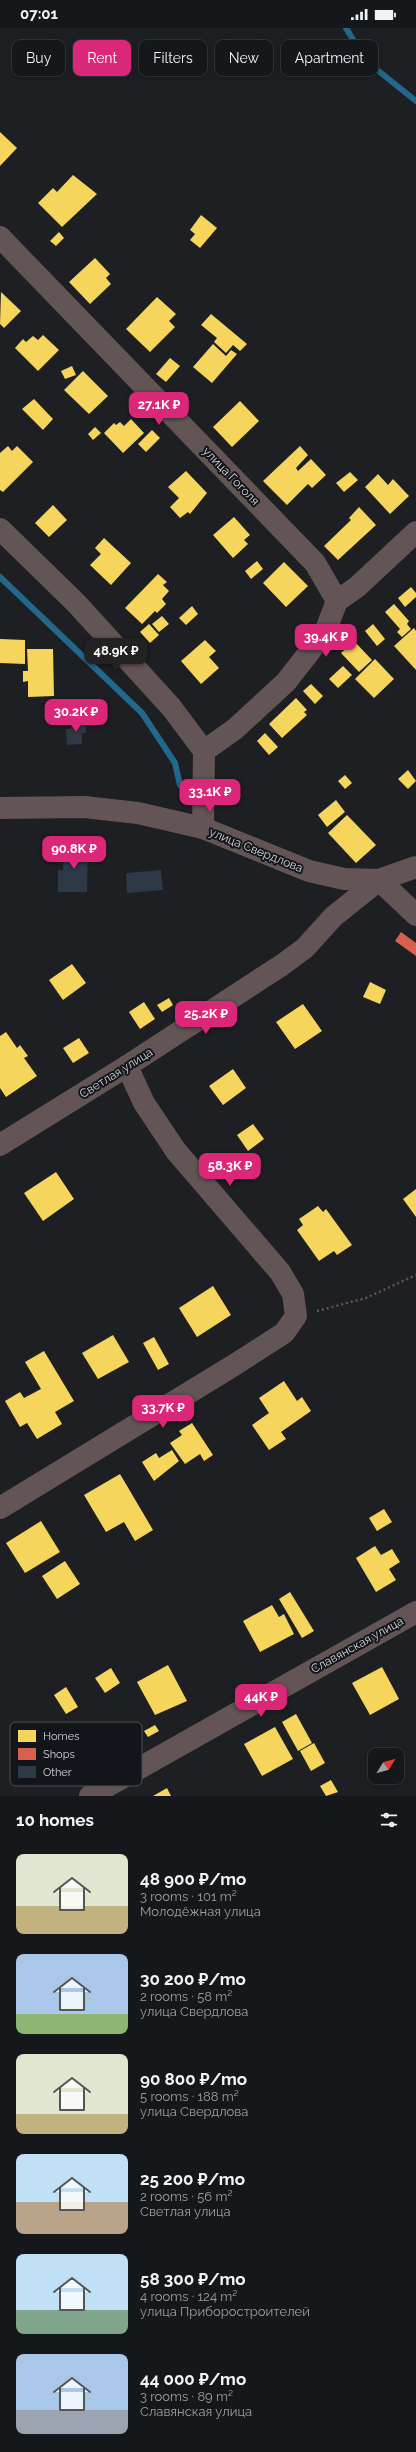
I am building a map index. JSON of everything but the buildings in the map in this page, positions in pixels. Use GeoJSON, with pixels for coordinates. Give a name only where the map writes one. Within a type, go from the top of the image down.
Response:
{"type":"FeatureCollection","features":[{"type":"Feature","properties":{"kind":"street","name":"улица Гоголя"},"geometry":{"type":"LineString","coordinates":[[0,237],[315,563],[337,601]]}},
{"type":"Feature","properties":{"kind":"street"},"geometry":{"type":"LineString","coordinates":[[0,529],[76,603],[172,707],[204,751],[203,828]]}},
{"type":"Feature","properties":{"kind":"street"},"geometry":{"type":"LineString","coordinates":[[204,751],[235,729],[286,682],[325,632],[337,601],[357,587],[416,532]]}},
{"type":"Feature","properties":{"kind":"street","name":"улица Свердлова"},"geometry":{"type":"LineString","coordinates":[[0,808],[84,807],[138,813],[203,828],[309,872],[344,879],[379,880],[416,867]]}},
{"type":"Feature","properties":{"kind":"street"},"geometry":{"type":"LineString","coordinates":[[379,880],[416,915]]}},
{"type":"Feature","properties":{"kind":"street","name":"Светлая улица"},"geometry":{"type":"LineString","coordinates":[[0,1145],[127,1066],[288,961],[305,948],[333,917],[379,880]]}},
{"type":"Feature","properties":{"kind":"street"},"geometry":{"type":"LineString","coordinates":[[0,1508],[284,1333],[296,1316],[293,1294],[280,1272],[176,1151],[144,1103],[127,1066]]}},
{"type":"Feature","properties":{"kind":"street","name":"Славянская улица"},"geometry":{"type":"LineString","coordinates":[[142,1767],[416,1612]]}},
{"type":"Feature","properties":{"kind":"street","name":"Славянская улица"},"geometry":{"type":"LineString","coordinates":[[90,1796],[108,1786]]}},
{"type":"Feature","properties":{"kind":"path"},"geometry":{"type":"LineString","coordinates":[[296,1316],[366,1298],[416,1275]]}},
{"type":"Feature","properties":{"kind":"waterway"},"geometry":{"type":"LineString","coordinates":[[346,28],[366,61],[416,101]]}},
{"type":"Feature","properties":{"kind":"waterway"},"geometry":{"type":"LineString","coordinates":[[0,577],[142,713],[175,763],[180,785]]}}]}
